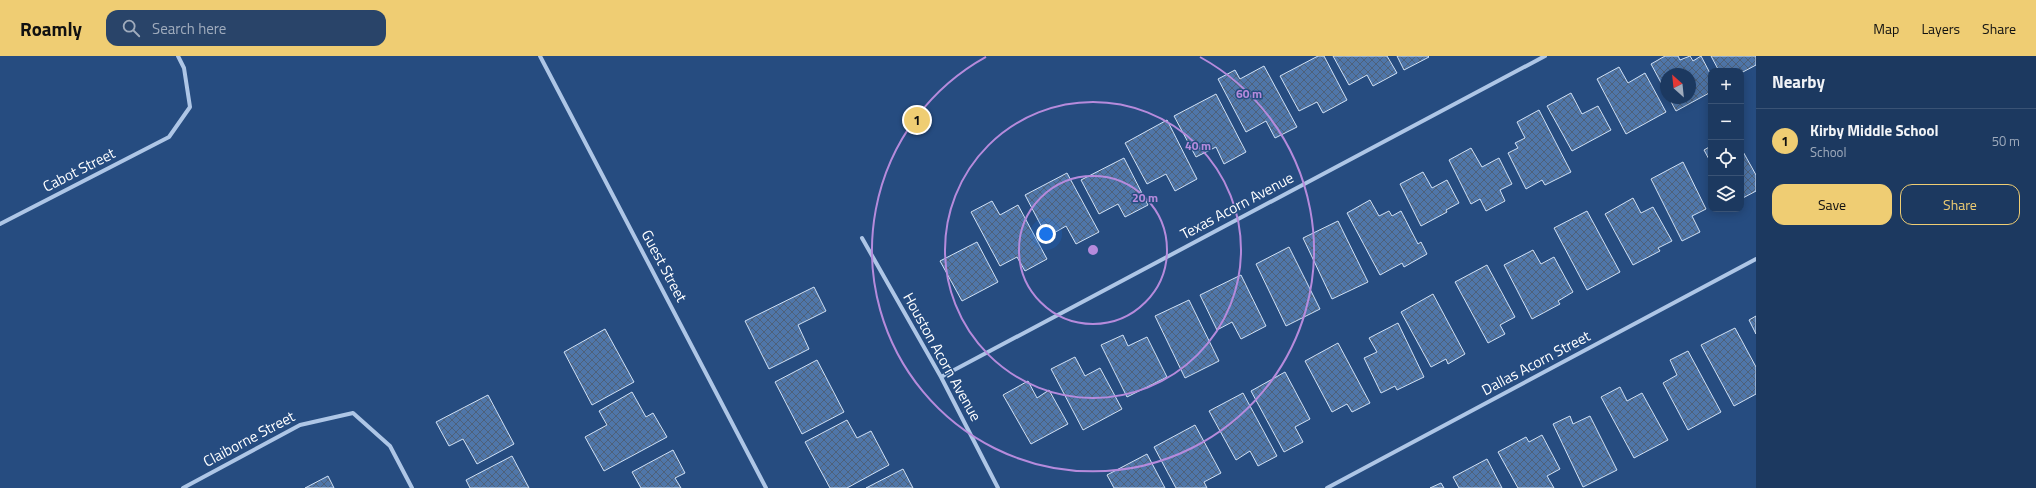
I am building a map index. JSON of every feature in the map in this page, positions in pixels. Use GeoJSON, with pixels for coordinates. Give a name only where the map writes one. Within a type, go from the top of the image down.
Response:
{"type":"FeatureCollection","features":[{"type":"Feature","properties":{"kind":"street","name":"Cabot Street"},"geometry":{"type":"LineString","coordinates":[[0,224],[169,137],[190,107],[184,68],[178,56]]}},
{"type":"Feature","properties":{"kind":"street","name":"Guest Street"},"geometry":{"type":"LineString","coordinates":[[540,56],[766,488]]}},
{"type":"Feature","properties":{"kind":"street","name":"Texas Acorn Avenue"},"geometry":{"type":"LineString","coordinates":[[940,377],[1545,56]]}},
{"type":"Feature","properties":{"kind":"street","name":"Houston Acorn Avenue"},"geometry":{"type":"LineString","coordinates":[[862,238],[940,377],[998,488]]}},
{"type":"Feature","properties":{"kind":"street","name":"Dallas Acorn Street"},"geometry":{"type":"LineString","coordinates":[[1327,488],[1756,259]]}},
{"type":"Feature","properties":{"kind":"street","name":"Claiborne Street"},"geometry":{"type":"LineString","coordinates":[[183,488],[300,425],[353,413],[390,446],[412,488]]}},
{"type":"Feature","properties":{"kind":"building"},"geometry":{"type":"Polygon","coordinates":[[[1318,56],[1324,56],[1347,100],[1323,113],[1317,102],[1299,111],[1280,76],[1318,56]]]}},
{"type":"Feature","properties":{"kind":"building"},"geometry":{"type":"Polygon","coordinates":[[[1333,56],[1387,56],[1397,73],[1373,86],[1367,75],[1349,85],[1333,56]]]}},
{"type":"Feature","properties":{"kind":"building"},"geometry":{"type":"Polygon","coordinates":[[[1397,56],[1428,56],[1429,57],[1404,70],[1397,56]]]}},
{"type":"Feature","properties":{"kind":"building"},"geometry":{"type":"Polygon","coordinates":[[[1665,56],[1678,56],[1680,60],[1690,56],[1693,61],[1701,56],[1708,69],[1708,94],[1696,100],[1696,68],[1660,68],[1660,81],[1651,64],[1665,56]]]}},
{"type":"Feature","properties":{"kind":"building"},"geometry":{"type":"Polygon","coordinates":[[[1711,56],[1756,56],[1756,65],[1744,71],[1744,68],[1717,68],[1711,56]]]}},
{"type":"Feature","properties":{"kind":"building"},"geometry":{"type":"Polygon","coordinates":[[[1264,66],[1297,127],[1275,138],[1266,121],[1246,132],[1218,79],[1235,70],[1240,79],[1264,66]]]}},
{"type":"Feature","properties":{"kind":"building"},"geometry":{"type":"Polygon","coordinates":[[[1619,67],[1628,83],[1645,73],[1660,101],[1660,104],[1662,104],[1666,112],[1626,134],[1597,79],[1619,67]]]}},
{"type":"Feature","properties":{"kind":"building"},"geometry":{"type":"Polygon","coordinates":[[[1571,93],[1582,114],[1598,106],[1611,130],[1572,151],[1547,106],[1571,93]]]}},
{"type":"Feature","properties":{"kind":"building"},"geometry":{"type":"Polygon","coordinates":[[[1216,94],[1246,152],[1224,164],[1216,147],[1196,157],[1174,116],[1216,94]]]}},
{"type":"Feature","properties":{"kind":"building"},"geometry":{"type":"Polygon","coordinates":[[[1672,104],[1689,104],[1676,111],[1672,104]]]}},
{"type":"Feature","properties":{"kind":"building"},"geometry":{"type":"Polygon","coordinates":[[[1539,110],[1571,172],[1545,185],[1542,180],[1526,189],[1508,153],[1518,148],[1515,143],[1525,138],[1517,122],[1539,110]]]}},
{"type":"Feature","properties":{"kind":"building"},"geometry":{"type":"Polygon","coordinates":[[[1167,120],[1197,179],[1175,191],[1166,174],[1147,184],[1125,143],[1167,120]]]}},
{"type":"Feature","properties":{"kind":"building"},"geometry":{"type":"Polygon","coordinates":[[[1471,148],[1482,167],[1499,158],[1512,184],[1500,190],[1505,201],[1486,211],[1480,199],[1471,204],[1449,160],[1471,148]]]}},
{"type":"Feature","properties":{"kind":"building"},"geometry":{"type":"Polygon","coordinates":[[[1708,148],[1708,157],[1704,150],[1708,148]]]}},
{"type":"Feature","properties":{"kind":"building"},"geometry":{"type":"Polygon","coordinates":[[[1744,153],[1756,175],[1756,191],[1744,197],[1744,153]]]}},
{"type":"Feature","properties":{"kind":"building"},"geometry":{"type":"Polygon","coordinates":[[[1124,158],[1148,205],[1125,217],[1118,204],[1099,214],[1081,180],[1124,158]]]}},
{"type":"Feature","properties":{"kind":"building"},"geometry":{"type":"Polygon","coordinates":[[[1683,162],[1706,209],[1692,216],[1700,232],[1682,241],[1651,179],[1683,162]]]}},
{"type":"Feature","properties":{"kind":"building"},"geometry":{"type":"Polygon","coordinates":[[[1423,172],[1432,188],[1447,180],[1459,203],[1446,210],[1447,212],[1421,226],[1400,184],[1423,172]]]}},
{"type":"Feature","properties":{"kind":"building"},"geometry":{"type":"Polygon","coordinates":[[[1067,173],[1099,232],[1076,244],[1066,226],[1047,237],[1025,195],[1067,173]]]}},
{"type":"Feature","properties":{"kind":"building"},"geometry":{"type":"Polygon","coordinates":[[[1633,198],[1641,213],[1653,207],[1672,241],[1658,248],[1660,251],[1633,265],[1605,214],[1633,198]]]}},
{"type":"Feature","properties":{"kind":"building"},"geometry":{"type":"Polygon","coordinates":[[[1370,200],[1379,216],[1389,211],[1392,216],[1401,211],[1418,244],[1421,242],[1427,254],[1404,267],[1402,263],[1380,275],[1347,213],[1370,200]]]}},
{"type":"Feature","properties":{"kind":"building"},"geometry":{"type":"Polygon","coordinates":[[[992,201],[1000,215],[1018,205],[1047,259],[1025,271],[1017,257],[1000,266],[971,212],[992,201]]]}},
{"type":"Feature","properties":{"kind":"building"},"geometry":{"type":"Polygon","coordinates":[[[1587,211],[1620,272],[1587,290],[1554,228],[1587,211]]]}},
{"type":"Feature","properties":{"kind":"building"},"geometry":{"type":"Polygon","coordinates":[[[1338,221],[1368,282],[1332,299],[1303,238],[1338,221]]]}},
{"type":"Feature","properties":{"kind":"building"},"geometry":{"type":"Polygon","coordinates":[[[977,242],[998,282],[962,301],[940,261],[977,242]]]}},
{"type":"Feature","properties":{"kind":"building"},"geometry":{"type":"Polygon","coordinates":[[[1289,247],[1320,309],[1286,326],[1256,264],[1289,247]]]}},
{"type":"Feature","properties":{"kind":"building"},"geometry":{"type":"Polygon","coordinates":[[[1533,250],[1541,264],[1554,257],[1573,292],[1558,301],[1560,304],[1532,319],[1504,265],[1533,250]]]}},
{"type":"Feature","properties":{"kind":"building"},"geometry":{"type":"Polygon","coordinates":[[[1487,265],[1515,317],[1500,325],[1505,334],[1488,343],[1455,282],[1487,265]]]}},
{"type":"Feature","properties":{"kind":"building"},"geometry":{"type":"Polygon","coordinates":[[[1241,275],[1266,326],[1241,339],[1232,322],[1217,330],[1200,295],[1241,275]]]}},
{"type":"Feature","properties":{"kind":"building"},"geometry":{"type":"Polygon","coordinates":[[[814,287],[826,311],[798,325],[809,349],[769,369],[745,321],[814,287]]]}},
{"type":"Feature","properties":{"kind":"building"},"geometry":{"type":"Polygon","coordinates":[[[1433,294],[1465,354],[1448,364],[1446,359],[1431,367],[1401,312],[1433,294]]]}},
{"type":"Feature","properties":{"kind":"building"},"geometry":{"type":"Polygon","coordinates":[[[1189,300],[1219,361],[1185,378],[1155,316],[1189,300]]]}},
{"type":"Feature","properties":{"kind":"building"},"geometry":{"type":"Polygon","coordinates":[[[1756,316],[1756,334],[1749,320],[1756,316]]]}},
{"type":"Feature","properties":{"kind":"building"},"geometry":{"type":"Polygon","coordinates":[[[1398,323],[1424,377],[1397,390],[1395,386],[1381,393],[1364,358],[1377,352],[1369,338],[1398,323]]]}},
{"type":"Feature","properties":{"kind":"building"},"geometry":{"type":"Polygon","coordinates":[[[1735,328],[1756,367],[1756,394],[1734,406],[1701,345],[1735,328]]]}},
{"type":"Feature","properties":{"kind":"building"},"geometry":{"type":"Polygon","coordinates":[[[605,329],[634,382],[592,405],[564,352],[605,329]]]}},
{"type":"Feature","properties":{"kind":"building"},"geometry":{"type":"Polygon","coordinates":[[[1123,335],[1128,346],[1147,337],[1167,377],[1127,397],[1101,345],[1123,335]]]}},
{"type":"Feature","properties":{"kind":"building"},"geometry":{"type":"Polygon","coordinates":[[[1338,343],[1370,403],[1352,412],[1347,404],[1332,412],[1305,361],[1338,343]]]}},
{"type":"Feature","properties":{"kind":"building"},"geometry":{"type":"Polygon","coordinates":[[[1688,351],[1721,412],[1688,430],[1663,383],[1677,375],[1670,360],[1688,351]]]}},
{"type":"Feature","properties":{"kind":"building"},"geometry":{"type":"Polygon","coordinates":[[[1075,357],[1085,376],[1100,368],[1122,409],[1083,430],[1051,369],[1075,357]]]}},
{"type":"Feature","properties":{"kind":"building"},"geometry":{"type":"Polygon","coordinates":[[[817,360],[844,412],[802,434],[775,382],[817,360]]]}},
{"type":"Feature","properties":{"kind":"building"},"geometry":{"type":"Polygon","coordinates":[[[1285,372],[1310,419],[1295,427],[1303,442],[1284,452],[1251,391],[1285,372]]]}},
{"type":"Feature","properties":{"kind":"building"},"geometry":{"type":"Polygon","coordinates":[[[1028,381],[1037,398],[1049,390],[1068,424],[1031,444],[1003,395],[1028,381]]]}},
{"type":"Feature","properties":{"kind":"building"},"geometry":{"type":"Polygon","coordinates":[[[1620,387],[1627,401],[1642,393],[1668,440],[1634,458],[1601,397],[1620,387]]]}},
{"type":"Feature","properties":{"kind":"building"},"geometry":{"type":"Polygon","coordinates":[[[632,392],[646,417],[653,413],[667,437],[604,471],[585,437],[607,425],[599,411],[632,392]]]}},
{"type":"Feature","properties":{"kind":"building"},"geometry":{"type":"Polygon","coordinates":[[[1243,393],[1277,456],[1258,466],[1250,451],[1236,460],[1209,411],[1243,393]]]}},
{"type":"Feature","properties":{"kind":"building"},"geometry":{"type":"Polygon","coordinates":[[[488,395],[514,444],[477,464],[463,439],[449,446],[436,422],[488,395]]]}},
{"type":"Feature","properties":{"kind":"building"},"geometry":{"type":"Polygon","coordinates":[[[1570,416],[1573,424],[1590,416],[1617,470],[1583,487],[1553,424],[1570,416]]]}},
{"type":"Feature","properties":{"kind":"building"},"geometry":{"type":"Polygon","coordinates":[[[847,420],[857,438],[871,431],[889,465],[847,488],[830,488],[805,442],[847,420]]]}},
{"type":"Feature","properties":{"kind":"building"},"geometry":{"type":"Polygon","coordinates":[[[1195,425],[1221,473],[1204,482],[1207,488],[1176,488],[1154,447],[1195,425]]]}},
{"type":"Feature","properties":{"kind":"building"},"geometry":{"type":"Polygon","coordinates":[[[1542,435],[1560,469],[1547,476],[1554,488],[1518,488],[1498,452],[1526,437],[1529,442],[1542,435]]]}},
{"type":"Feature","properties":{"kind":"building"},"geometry":{"type":"Polygon","coordinates":[[[673,450],[685,473],[675,478],[681,488],[641,488],[632,472],[673,450]]]}},
{"type":"Feature","properties":{"kind":"building"},"geometry":{"type":"Polygon","coordinates":[[[1147,454],[1165,488],[1114,488],[1107,475],[1147,454]]]}},
{"type":"Feature","properties":{"kind":"building"},"geometry":{"type":"Polygon","coordinates":[[[512,456],[529,488],[470,488],[466,480],[512,456]]]}},
{"type":"Feature","properties":{"kind":"building"},"geometry":{"type":"Polygon","coordinates":[[[1487,459],[1502,488],[1459,488],[1453,477],[1487,459]]]}},
{"type":"Feature","properties":{"kind":"building"},"geometry":{"type":"Polygon","coordinates":[[[903,469],[913,488],[866,488],[903,469]]]}},
{"type":"Feature","properties":{"kind":"building"},"geometry":{"type":"Polygon","coordinates":[[[328,476],[334,488],[305,488],[328,476]]]}},
{"type":"Feature","properties":{"kind":"building"},"geometry":{"type":"Polygon","coordinates":[[[1441,483],[1444,488],[1430,488],[1441,483]]]}},
{"type":"Feature","properties":{"kind":"place","name":"Kirby Middle School"},"geometry":{"type":"Point","coordinates":[917,120]}}]}
